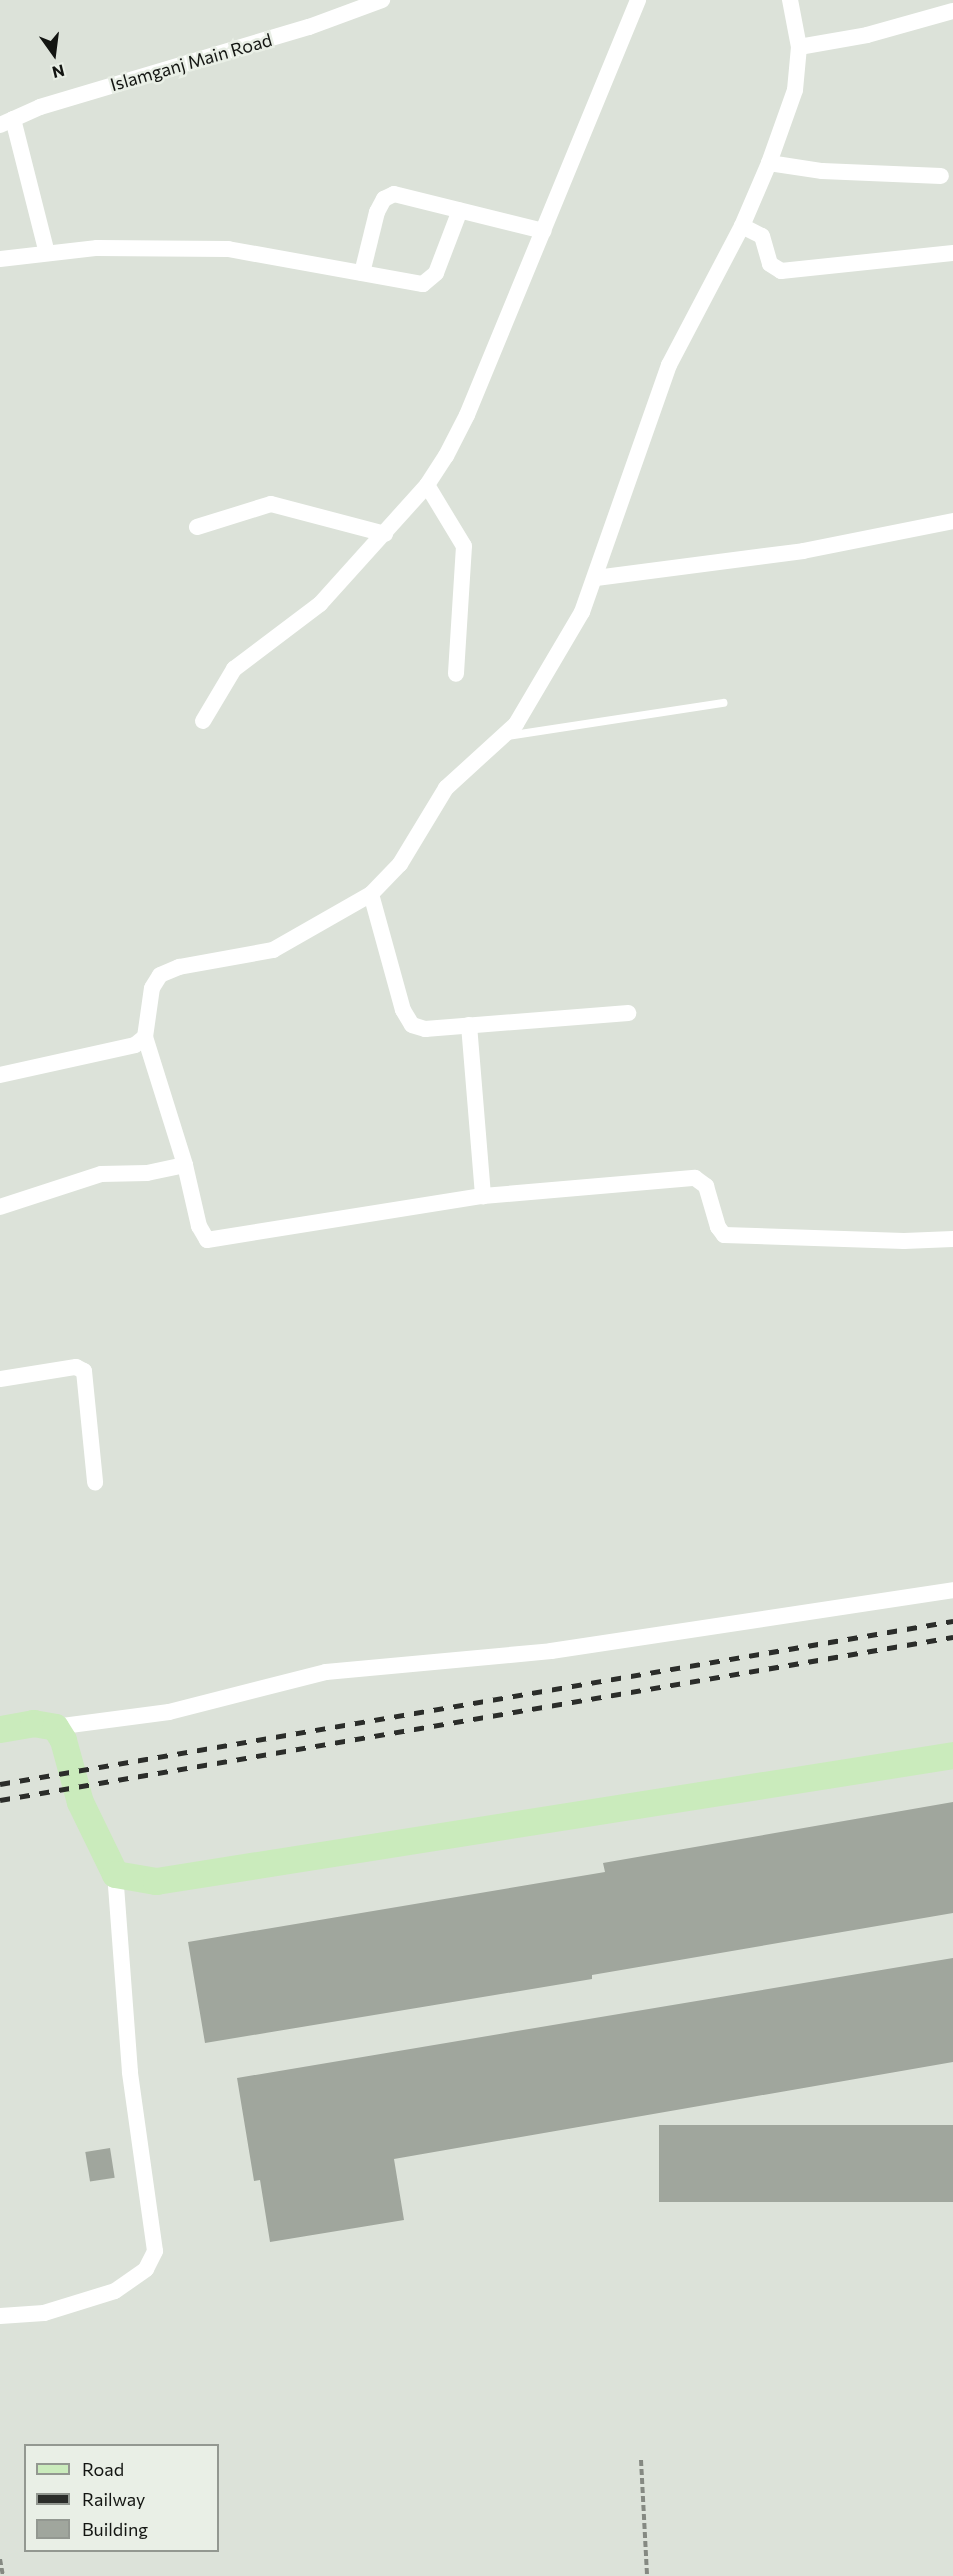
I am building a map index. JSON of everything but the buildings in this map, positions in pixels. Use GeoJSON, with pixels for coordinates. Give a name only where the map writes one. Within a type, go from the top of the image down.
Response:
{"type":"FeatureCollection","features":[{"type":"Feature","properties":{"kind":"main road"},"geometry":{"type":"LineString","coordinates":[[0,1729],[33,1723],[54,1727],[63,1740],[80,1802],[115,1874],[137,1880],[175,1878],[953,1755]]}},
{"type":"Feature","properties":{"kind":"street","name":"Islamganj Main Road"},"geometry":{"type":"LineString","coordinates":[[6,122],[84,93],[351,6],[382,0]]}},
{"type":"Feature","properties":{"kind":"street"},"geometry":{"type":"LineString","coordinates":[[203,721],[234,669],[309,614],[385,534],[427,485],[467,415],[638,0]]}},
{"type":"Feature","properties":{"kind":"street"},"geometry":{"type":"LineString","coordinates":[[790,0],[799,47],[795,90],[769,163],[742,226],[669,364],[596,578],[569,638],[526,709],[505,736],[446,788],[400,864],[371,894],[273,950],[179,967],[160,975],[152,988],[145,1036],[185,1165],[199,1226],[207,1240],[483,1196],[613,1182],[700,1179],[724,1235],[912,1242],[953,1239]]}},
{"type":"Feature","properties":{"kind":"street"},"geometry":{"type":"LineString","coordinates":[[799,47],[867,35],[953,11]]}},
{"type":"Feature","properties":{"kind":"street"},"geometry":{"type":"LineString","coordinates":[[6,122],[47,253]]}},
{"type":"Feature","properties":{"kind":"street"},"geometry":{"type":"LineString","coordinates":[[769,163],[822,171],[941,176]]}},
{"type":"Feature","properties":{"kind":"street"},"geometry":{"type":"LineString","coordinates":[[362,273],[377,212],[388,196],[399,195],[543,231]]}},
{"type":"Feature","properties":{"kind":"street"},"geometry":{"type":"LineString","coordinates":[[0,259],[97,248],[228,249],[428,283],[436,273],[460,210]]}},
{"type":"Feature","properties":{"kind":"street"},"geometry":{"type":"LineString","coordinates":[[742,226],[762,236],[770,264],[781,271],[953,253]]}},
{"type":"Feature","properties":{"kind":"street"},"geometry":{"type":"LineString","coordinates":[[427,485],[464,546],[456,674]]}},
{"type":"Feature","properties":{"kind":"street"},"geometry":{"type":"LineString","coordinates":[[197,527],[271,504],[385,534]]}},
{"type":"Feature","properties":{"kind":"street"},"geometry":{"type":"LineString","coordinates":[[596,578],[803,551],[953,521]]}},
{"type":"Feature","properties":{"kind":"street"},"geometry":{"type":"LineString","coordinates":[[371,894],[408,1021],[424,1029],[628,1013]]}},
{"type":"Feature","properties":{"kind":"street"},"geometry":{"type":"LineString","coordinates":[[470,1025],[483,1196]]}},
{"type":"Feature","properties":{"kind":"street"},"geometry":{"type":"LineString","coordinates":[[0,1075],[127,1048],[145,1036]]}},
{"type":"Feature","properties":{"kind":"street"},"geometry":{"type":"LineString","coordinates":[[0,1207],[101,1174],[147,1173],[185,1165]]}},
{"type":"Feature","properties":{"kind":"street"},"geometry":{"type":"LineString","coordinates":[[0,1379],[76,1367],[84,1371],[95,1482]]}},
{"type":"Feature","properties":{"kind":"street"},"geometry":{"type":"LineString","coordinates":[[54,1727],[169,1712],[336,1670],[550,1651],[953,1590]]}},
{"type":"Feature","properties":{"kind":"street"},"geometry":{"type":"LineString","coordinates":[[0,2316],[44,2313],[115,2291],[146,2270],[155,2251],[130,2072],[115,1874]]}},
{"type":"Feature","properties":{"kind":"lane"},"geometry":{"type":"LineString","coordinates":[[505,736],[723,703]]}},
{"type":"Feature","properties":{"kind":"path"},"geometry":{"type":"LineString","coordinates":[[641,2460],[647,2576]]}},
{"type":"Feature","properties":{"kind":"path"},"geometry":{"type":"LineString","coordinates":[[0,2559],[3,2576]]}},
{"type":"Feature","properties":{"kind":"railway"},"geometry":{"type":"LineString","coordinates":[[0,1784],[953,1621]]}},
{"type":"Feature","properties":{"kind":"railway"},"geometry":{"type":"LineString","coordinates":[[0,1800],[953,1637]]}}]}
